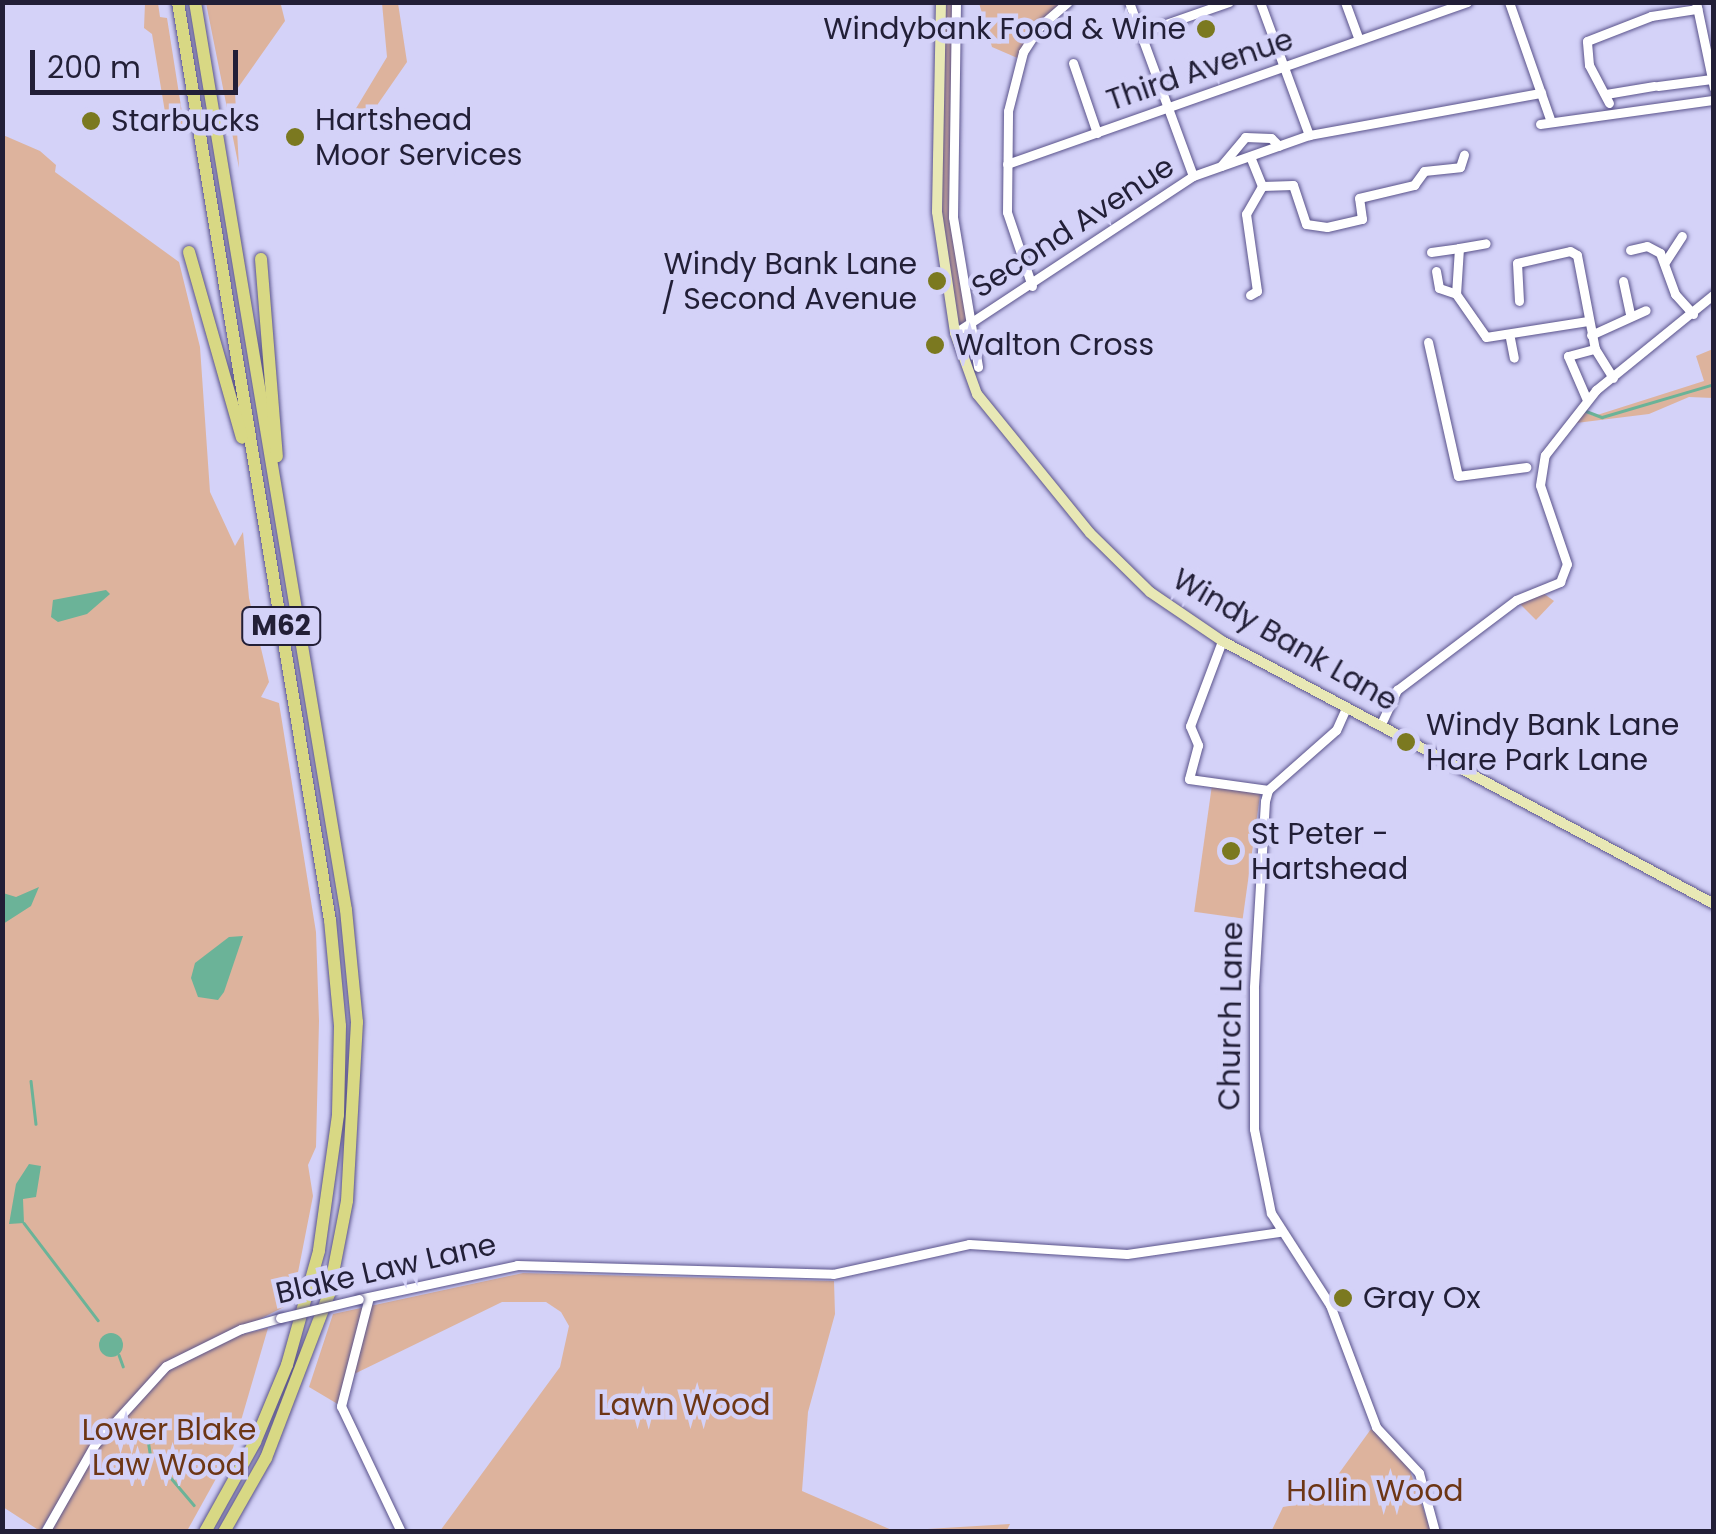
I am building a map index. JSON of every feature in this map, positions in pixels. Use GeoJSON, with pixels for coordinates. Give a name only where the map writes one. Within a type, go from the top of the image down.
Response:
{"type":"FeatureCollection","features":[{"type":"Feature","properties":{"kind":"highway","name":"M62"},"geometry":{"type":"LineString","coordinates":[[178,2],[330,920],[340,1026],[338,1116],[319,1252],[287,1366],[255,1442],[205,1532]]}},
{"type":"Feature","properties":{"kind":"highway","name":"M62"},"geometry":{"type":"LineString","coordinates":[[195,2],[346,910],[357,1022],[356,1106],[328,1294],[266,1458],[224,1532]]}},
{"type":"Feature","properties":{"kind":"highway"},"geometry":{"type":"LineString","coordinates":[[189,252],[262,512]]}},
{"type":"Feature","properties":{"kind":"highway"},"geometry":{"type":"LineString","coordinates":[[261,259],[280,518]]}},
{"type":"Feature","properties":{"kind":"main road","name":"Windy Bank Lane"},"geometry":{"type":"LineString","coordinates":[[941,2],[938,243],[954,333],[978,394],[1090,532],[1150,592],[1222,640],[1714,904]]}},
{"type":"Feature","properties":{"kind":"street"},"geometry":{"type":"LineString","coordinates":[[956,2],[954,217],[967,326],[978,367]]}},
{"type":"Feature","properties":{"kind":"street"},"geometry":{"type":"LineString","coordinates":[[1032,286],[1013,245],[1008,111],[1020,60],[1039,27],[1068,2]]}},
{"type":"Feature","properties":{"kind":"street"},"geometry":{"type":"LineString","coordinates":[[1130,2],[1192,176]]}},
{"type":"Feature","properties":{"kind":"street"},"geometry":{"type":"LineString","coordinates":[[1140,33],[1229,2]]}},
{"type":"Feature","properties":{"kind":"street"},"geometry":{"type":"LineString","coordinates":[[1260,2],[1309,136]]}},
{"type":"Feature","properties":{"kind":"street"},"geometry":{"type":"LineString","coordinates":[[1345,2],[1358,40]]}},
{"type":"Feature","properties":{"kind":"street"},"geometry":{"type":"LineString","coordinates":[[1429,2],[1433,14]]}},
{"type":"Feature","properties":{"kind":"street","name":"Third Avenue"},"geometry":{"type":"LineString","coordinates":[[1007,164],[1467,2]]}},
{"type":"Feature","properties":{"kind":"street"},"geometry":{"type":"LineString","coordinates":[[1509,2],[1541,93],[1546,123],[1714,100]]}},
{"type":"Feature","properties":{"kind":"street"},"geometry":{"type":"LineString","coordinates":[[1696,6],[1709,37],[1712,83],[1656,86],[1608,98],[1590,65],[1587,40],[1651,16],[1696,6]]}},
{"type":"Feature","properties":{"kind":"street"},"geometry":{"type":"LineString","coordinates":[[1073,63],[1097,132]]}},
{"type":"Feature","properties":{"kind":"street","name":"Second Avenue"},"geometry":{"type":"LineString","coordinates":[[954,333],[1032,286],[1192,176],[1309,136],[1541,93]]}},
{"type":"Feature","properties":{"kind":"street","name":"Second Avenue"},"geometry":{"type":"LineString","coordinates":[[1220,166],[1244,137],[1271,138],[1279,146]]}},
{"type":"Feature","properties":{"kind":"street"},"geometry":{"type":"LineString","coordinates":[[1262,186],[1293,184],[1306,224],[1327,227],[1362,219],[1359,198],[1414,185],[1424,171],[1460,167],[1464,155]]}},
{"type":"Feature","properties":{"kind":"street"},"geometry":{"type":"LineString","coordinates":[[1250,156],[1262,186]]}},
{"type":"Feature","properties":{"kind":"street"},"geometry":{"type":"LineString","coordinates":[[1250,295],[1258,291],[1246,214],[1262,186]]}},
{"type":"Feature","properties":{"kind":"street"},"geometry":{"type":"LineString","coordinates":[[1665,262],[1682,236]]}},
{"type":"Feature","properties":{"kind":"street"},"geometry":{"type":"LineString","coordinates":[[1431,252],[1486,243]]}},
{"type":"Feature","properties":{"kind":"street"},"geometry":{"type":"LineString","coordinates":[[1630,250],[1647,246],[1665,262],[1676,294],[1693,314]]}},
{"type":"Feature","properties":{"kind":"street"},"geometry":{"type":"LineString","coordinates":[[1460,248],[1456,294],[1476,331],[1510,338],[1588,321]]}},
{"type":"Feature","properties":{"kind":"street"},"geometry":{"type":"LineString","coordinates":[[1518,301],[1517,260],[1577,255],[1595,349],[1613,378]]}},
{"type":"Feature","properties":{"kind":"street"},"geometry":{"type":"LineString","coordinates":[[1436,271],[1439,288],[1456,294]]}},
{"type":"Feature","properties":{"kind":"street"},"geometry":{"type":"LineString","coordinates":[[1624,281],[1630,314]]}},
{"type":"Feature","properties":{"kind":"street"},"geometry":{"type":"LineString","coordinates":[[1428,342],[1458,476],[1534,465],[1587,400],[1714,294]]}},
{"type":"Feature","properties":{"kind":"street"},"geometry":{"type":"LineString","coordinates":[[1591,335],[1646,310]]}},
{"type":"Feature","properties":{"kind":"street"},"geometry":{"type":"LineString","coordinates":[[1510,338],[1514,358]]}},
{"type":"Feature","properties":{"kind":"street"},"geometry":{"type":"LineString","coordinates":[[1587,400],[1568,356],[1595,349]]}},
{"type":"Feature","properties":{"kind":"street"},"geometry":{"type":"LineString","coordinates":[[1381,724],[1397,690],[1516,600],[1564,576],[1567,564],[1534,465]]}},
{"type":"Feature","properties":{"kind":"street"},"geometry":{"type":"LineString","coordinates":[[1222,640],[1190,726],[1198,745],[1188,778],[1268,790],[1322,745],[1346,708]]}},
{"type":"Feature","properties":{"kind":"street","name":"Church Lane"},"geometry":{"type":"LineString","coordinates":[[1268,790],[1251,1100],[1270,1213],[1330,1304],[1376,1427],[1419,1473],[1435,1532]]}},
{"type":"Feature","properties":{"kind":"street"},"geometry":{"type":"LineString","coordinates":[[1255,1231],[1270,1213]]}},
{"type":"Feature","properties":{"kind":"street","name":"Blake Law Lane"},"geometry":{"type":"LineString","coordinates":[[45,1532],[95,1444],[153,1378],[241,1329],[280,1318],[517,1265],[833,1274],[969,1244],[1127,1254],[1255,1231],[1280,1232]]}},
{"type":"Feature","properties":{"kind":"street"},"geometry":{"type":"LineString","coordinates":[[364,1298],[341,1406],[401,1532]]}},
{"type":"Feature","properties":{"kind":"green space"},"geometry":{"type":"Polygon","coordinates":[[[145,3],[158,3],[160,17],[167,18],[183,119],[182,130],[175,132],[166,118],[152,34],[144,28],[145,3]]]}},
{"type":"Feature","properties":{"kind":"green space"},"geometry":{"type":"Polygon","coordinates":[[[206,3],[281,5],[285,21],[235,92],[239,168],[206,3]]]}},
{"type":"Feature","properties":{"kind":"green space"},"geometry":{"type":"Polygon","coordinates":[[[382,3],[398,3],[407,62],[364,124],[352,115],[387,57],[382,3]]]}},
{"type":"Feature","properties":{"kind":"green space"},"geometry":{"type":"Polygon","coordinates":[[[941,3],[956,3],[953,217],[967,326],[955,333],[939,258],[941,3]]]}},
{"type":"Feature","properties":{"kind":"green space"},"geometry":{"type":"Polygon","coordinates":[[[979,3],[1068,3],[1039,27],[1020,59],[992,47],[979,3]]]}},
{"type":"Feature","properties":{"kind":"green space"},"geometry":{"type":"Polygon","coordinates":[[[3,135],[40,151],[56,165],[55,172],[179,262],[200,347],[210,492],[235,546],[243,532],[249,598],[269,682],[261,697],[279,703],[316,932],[319,1021],[316,1147],[308,1165],[313,1196],[292,1303],[166,1366],[95,1444],[40,1531],[3,1507],[3,135]]]}},
{"type":"Feature","properties":{"kind":"green space"},"geometry":{"type":"Polygon","coordinates":[[[1713,349],[1713,398],[1689,397],[1649,414],[1576,423],[1584,412],[1594,416],[1704,381],[1696,356],[1713,349]]]}},
{"type":"Feature","properties":{"kind":"green space"},"geometry":{"type":"Polygon","coordinates":[[[1543,593],[1554,601],[1536,620],[1520,604],[1543,593]]]}},
{"type":"Feature","properties":{"kind":"green space"},"geometry":{"type":"Polygon","coordinates":[[[1212,785],[1261,792],[1243,919],[1194,912],[1212,785]]]}},
{"type":"Feature","properties":{"kind":"green space","name":"Lawn Wood"},"geometry":{"type":"Polygon","coordinates":[[[523,1273],[834,1281],[835,1314],[808,1412],[802,1491],[894,1531],[1010,1524],[1006,1532],[440,1531],[560,1367],[569,1326],[561,1312],[546,1302],[502,1302],[348,1377],[341,1406],[309,1387],[333,1314],[523,1273]]]}},
{"type":"Feature","properties":{"kind":"green space","name":"Lower Blake Law Wood"},"geometry":{"type":"Polygon","coordinates":[[[268,1328],[233,1448],[187,1531],[49,1532],[98,1445],[160,1375],[235,1336],[268,1328]]]}},
{"type":"Feature","properties":{"kind":"green space","name":"Hollin Wood"},"geometry":{"type":"Polygon","coordinates":[[[1371,1429],[1407,1462],[1431,1531],[1271,1532],[1283,1507],[1319,1501],[1371,1429]]]}},
{"type":"Feature","properties":{"kind":"shaded area"},"geometry":{"type":"Polygon","coordinates":[[[106,590],[110,594],[87,614],[58,622],[51,617],[53,600],[106,590]]]}},
{"type":"Feature","properties":{"kind":"shaded area"},"geometry":{"type":"Polygon","coordinates":[[[39,887],[31,906],[3,924],[3,893],[16,897],[39,887]]]}},
{"type":"Feature","properties":{"kind":"shaded area"},"geometry":{"type":"Polygon","coordinates":[[[243,936],[224,992],[218,1000],[198,997],[191,978],[195,963],[229,937],[243,936]]]}},
{"type":"Feature","properties":{"kind":"shaded area"},"geometry":{"type":"Polygon","coordinates":[[[29,1164],[41,1166],[36,1197],[23,1199],[24,1223],[9,1224],[16,1184],[29,1164]]]}},
{"type":"Feature","properties":{"kind":"shaded area"},"geometry":{"type":"Polygon","coordinates":[[[111,1333],[120,1336],[120,1354],[111,1357],[102,1354],[99,1345],[102,1336],[111,1333]]]}},
{"type":"Feature","properties":{"kind":"waterway"},"geometry":{"type":"LineString","coordinates":[[1586,411],[1602,417],[1714,384]]}},
{"type":"Feature","properties":{"kind":"waterway"},"geometry":{"type":"LineString","coordinates":[[31,1081],[36,1124]]}},
{"type":"Feature","properties":{"kind":"waterway"},"geometry":{"type":"LineString","coordinates":[[24,1223],[98,1320]]}},
{"type":"Feature","properties":{"kind":"waterway"},"geometry":{"type":"LineString","coordinates":[[119,1355],[123,1366]]}},
{"type":"Feature","properties":{"kind":"waterway"},"geometry":{"type":"LineString","coordinates":[[146,1427],[150,1453]]}},
{"type":"Feature","properties":{"kind":"waterway"},"geometry":{"type":"LineString","coordinates":[[161,1466],[194,1505]]}},
{"type":"Feature","properties":{"kind":"place","name":"Windybank Food & Wine"},"geometry":{"type":"Point","coordinates":[1206,29]}},
{"type":"Feature","properties":{"kind":"place","name":"Starbucks"},"geometry":{"type":"Point","coordinates":[91,121]}},
{"type":"Feature","properties":{"kind":"place","name":"Hartshead Moor Services"},"geometry":{"type":"Point","coordinates":[295,137]}},
{"type":"Feature","properties":{"kind":"place","name":"Windy Bank Lane / Second Avenue"},"geometry":{"type":"Point","coordinates":[937,281]}},
{"type":"Feature","properties":{"kind":"place","name":"Walton Cross"},"geometry":{"type":"Point","coordinates":[935,345]}},
{"type":"Feature","properties":{"kind":"place","name":"Windy Bank Lane Hare Park Lane"},"geometry":{"type":"Point","coordinates":[1406,742]}},
{"type":"Feature","properties":{"kind":"place","name":"St Peter - Hartshead"},"geometry":{"type":"Point","coordinates":[1231,851]}},
{"type":"Feature","properties":{"kind":"place","name":"Gray Ox"},"geometry":{"type":"Point","coordinates":[1343,1298]}}]}
